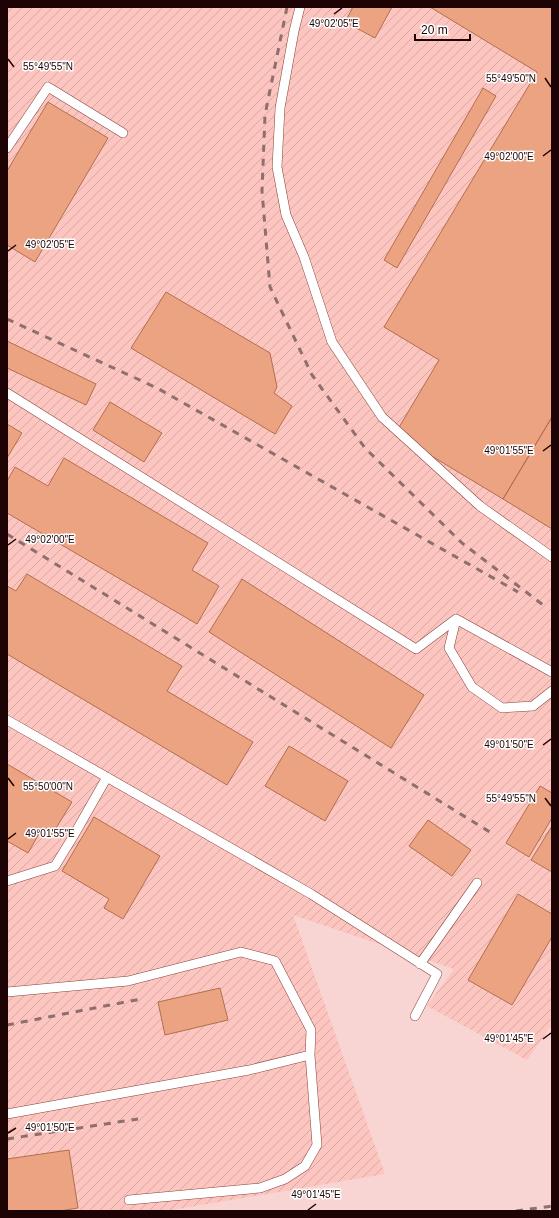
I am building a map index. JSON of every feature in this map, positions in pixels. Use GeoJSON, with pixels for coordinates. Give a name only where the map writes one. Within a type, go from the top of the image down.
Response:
{"type":"FeatureCollection","features":[{"type":"Feature","properties":{"kind":"lane"},"geometry":{"type":"LineString","coordinates":[[300,7],[294,31],[280,108],[277,168],[286,215],[304,257],[332,342],[382,417],[480,506],[552,557]]}},
{"type":"Feature","properties":{"kind":"lane"},"geometry":{"type":"LineString","coordinates":[[7,148],[48,87],[123,133]]}},
{"type":"Feature","properties":{"kind":"lane"},"geometry":{"type":"LineString","coordinates":[[7,393],[416,649],[456,619]]}},
{"type":"Feature","properties":{"kind":"lane"},"geometry":{"type":"LineString","coordinates":[[456,619],[552,672]]}},
{"type":"Feature","properties":{"kind":"lane"},"geometry":{"type":"LineString","coordinates":[[456,619],[449,648],[472,688],[502,708],[533,706],[552,691]]}},
{"type":"Feature","properties":{"kind":"lane"},"geometry":{"type":"LineString","coordinates":[[7,720],[311,894],[438,974],[415,1016]]}},
{"type":"Feature","properties":{"kind":"lane"},"geometry":{"type":"LineString","coordinates":[[7,881],[55,866],[107,777]]}},
{"type":"Feature","properties":{"kind":"lane"},"geometry":{"type":"LineString","coordinates":[[420,964],[477,883]]}},
{"type":"Feature","properties":{"kind":"lane"},"geometry":{"type":"LineString","coordinates":[[7,992],[128,981],[241,952],[275,961],[311,1030],[310,1055],[317,1145],[305,1166],[285,1179],[260,1188],[129,1200]]}},
{"type":"Feature","properties":{"kind":"lane"},"geometry":{"type":"LineString","coordinates":[[7,1114],[249,1070],[310,1055]]}},
{"type":"Feature","properties":{"kind":"shaded area"},"geometry":{"type":"Polygon","coordinates":[[[7,7],[552,7],[552,1025],[527,1060],[427,1006],[454,969],[293,915],[385,1174],[166,1211],[7,1211],[7,7]]]}},
{"type":"Feature","properties":{"kind":"building"},"geometry":{"type":"Polygon","coordinates":[[[353,7],[392,7],[375,38],[345,22],[353,7]]]}},
{"type":"Feature","properties":{"kind":"building"},"geometry":{"type":"Polygon","coordinates":[[[430,7],[552,7],[552,417],[503,499],[395,434],[439,360],[384,327],[537,72],[430,7]]]}},
{"type":"Feature","properties":{"kind":"building"},"geometry":{"type":"Polygon","coordinates":[[[483,88],[496,96],[397,268],[384,260],[483,88]]]}},
{"type":"Feature","properties":{"kind":"building"},"geometry":{"type":"Polygon","coordinates":[[[48,102],[108,138],[35,262],[7,245],[7,171],[48,102]]]}},
{"type":"Feature","properties":{"kind":"building"},"geometry":{"type":"Polygon","coordinates":[[[166,292],[270,353],[277,387],[274,393],[292,406],[275,434],[131,348],[166,292]]]}},
{"type":"Feature","properties":{"kind":"building"},"geometry":{"type":"Polygon","coordinates":[[[7,341],[96,384],[86,405],[7,368],[7,341]]]}},
{"type":"Feature","properties":{"kind":"building"},"geometry":{"type":"Polygon","coordinates":[[[110,402],[162,433],[144,462],[93,430],[110,402]]]}},
{"type":"Feature","properties":{"kind":"building"},"geometry":{"type":"Polygon","coordinates":[[[552,417],[552,529],[503,499],[552,417]]]}},
{"type":"Feature","properties":{"kind":"building"},"geometry":{"type":"Polygon","coordinates":[[[7,424],[22,433],[7,458],[7,424]]]}},
{"type":"Feature","properties":{"kind":"building"},"geometry":{"type":"Polygon","coordinates":[[[64,458],[208,543],[192,570],[219,586],[197,624],[7,513],[7,481],[15,467],[48,486],[64,458]]]}},
{"type":"Feature","properties":{"kind":"building"},"geometry":{"type":"Polygon","coordinates":[[[27,574],[182,666],[167,691],[253,742],[227,785],[7,654],[7,586],[16,591],[27,574]]]}},
{"type":"Feature","properties":{"kind":"building"},"geometry":{"type":"Polygon","coordinates":[[[242,579],[424,695],[391,748],[209,632],[242,579]]]}},
{"type":"Feature","properties":{"kind":"building"},"geometry":{"type":"Polygon","coordinates":[[[289,746],[348,781],[325,821],[265,786],[289,746]]]}},
{"type":"Feature","properties":{"kind":"building"},"geometry":{"type":"Polygon","coordinates":[[[7,764],[72,802],[50,838],[40,832],[28,853],[7,841],[7,764]]]}},
{"type":"Feature","properties":{"kind":"building"},"geometry":{"type":"Polygon","coordinates":[[[540,786],[552,793],[552,818],[529,857],[506,843],[540,786]]]}},
{"type":"Feature","properties":{"kind":"building"},"geometry":{"type":"Polygon","coordinates":[[[94,817],[160,856],[123,919],[104,908],[109,899],[62,871],[94,817]]]}},
{"type":"Feature","properties":{"kind":"building"},"geometry":{"type":"Polygon","coordinates":[[[428,820],[471,850],[452,876],[409,846],[428,820]]]}},
{"type":"Feature","properties":{"kind":"building"},"geometry":{"type":"Polygon","coordinates":[[[552,826],[552,872],[531,860],[552,826]]]}},
{"type":"Feature","properties":{"kind":"building"},"geometry":{"type":"Polygon","coordinates":[[[518,894],[552,914],[552,937],[512,1005],[468,980],[518,894]]]}},
{"type":"Feature","properties":{"kind":"building"},"geometry":{"type":"Polygon","coordinates":[[[220,988],[228,1020],[165,1035],[158,1002],[220,988]]]}},
{"type":"Feature","properties":{"kind":"building"},"geometry":{"type":"Polygon","coordinates":[[[69,1150],[78,1208],[60,1211],[7,1211],[7,1159],[69,1150]]]}},
{"type":"Feature","properties":{"kind":"railway"},"geometry":{"type":"LineString","coordinates":[[287,7],[265,115],[262,191],[270,287],[312,375],[365,448],[462,543],[547,608]]}},
{"type":"Feature","properties":{"kind":"railway"},"geometry":{"type":"LineString","coordinates":[[7,319],[157,388],[518,592]]}},
{"type":"Feature","properties":{"kind":"railway"},"geometry":{"type":"LineString","coordinates":[[7,534],[493,834]]}},
{"type":"Feature","properties":{"kind":"railway"},"geometry":{"type":"LineString","coordinates":[[7,1025],[141,999]]}},
{"type":"Feature","properties":{"kind":"railway"},"geometry":{"type":"LineString","coordinates":[[7,1139],[138,1119]]}},
{"type":"Feature","properties":{"kind":"railway"},"geometry":{"type":"LineString","coordinates":[[516,1211],[552,1206]]}}]}
